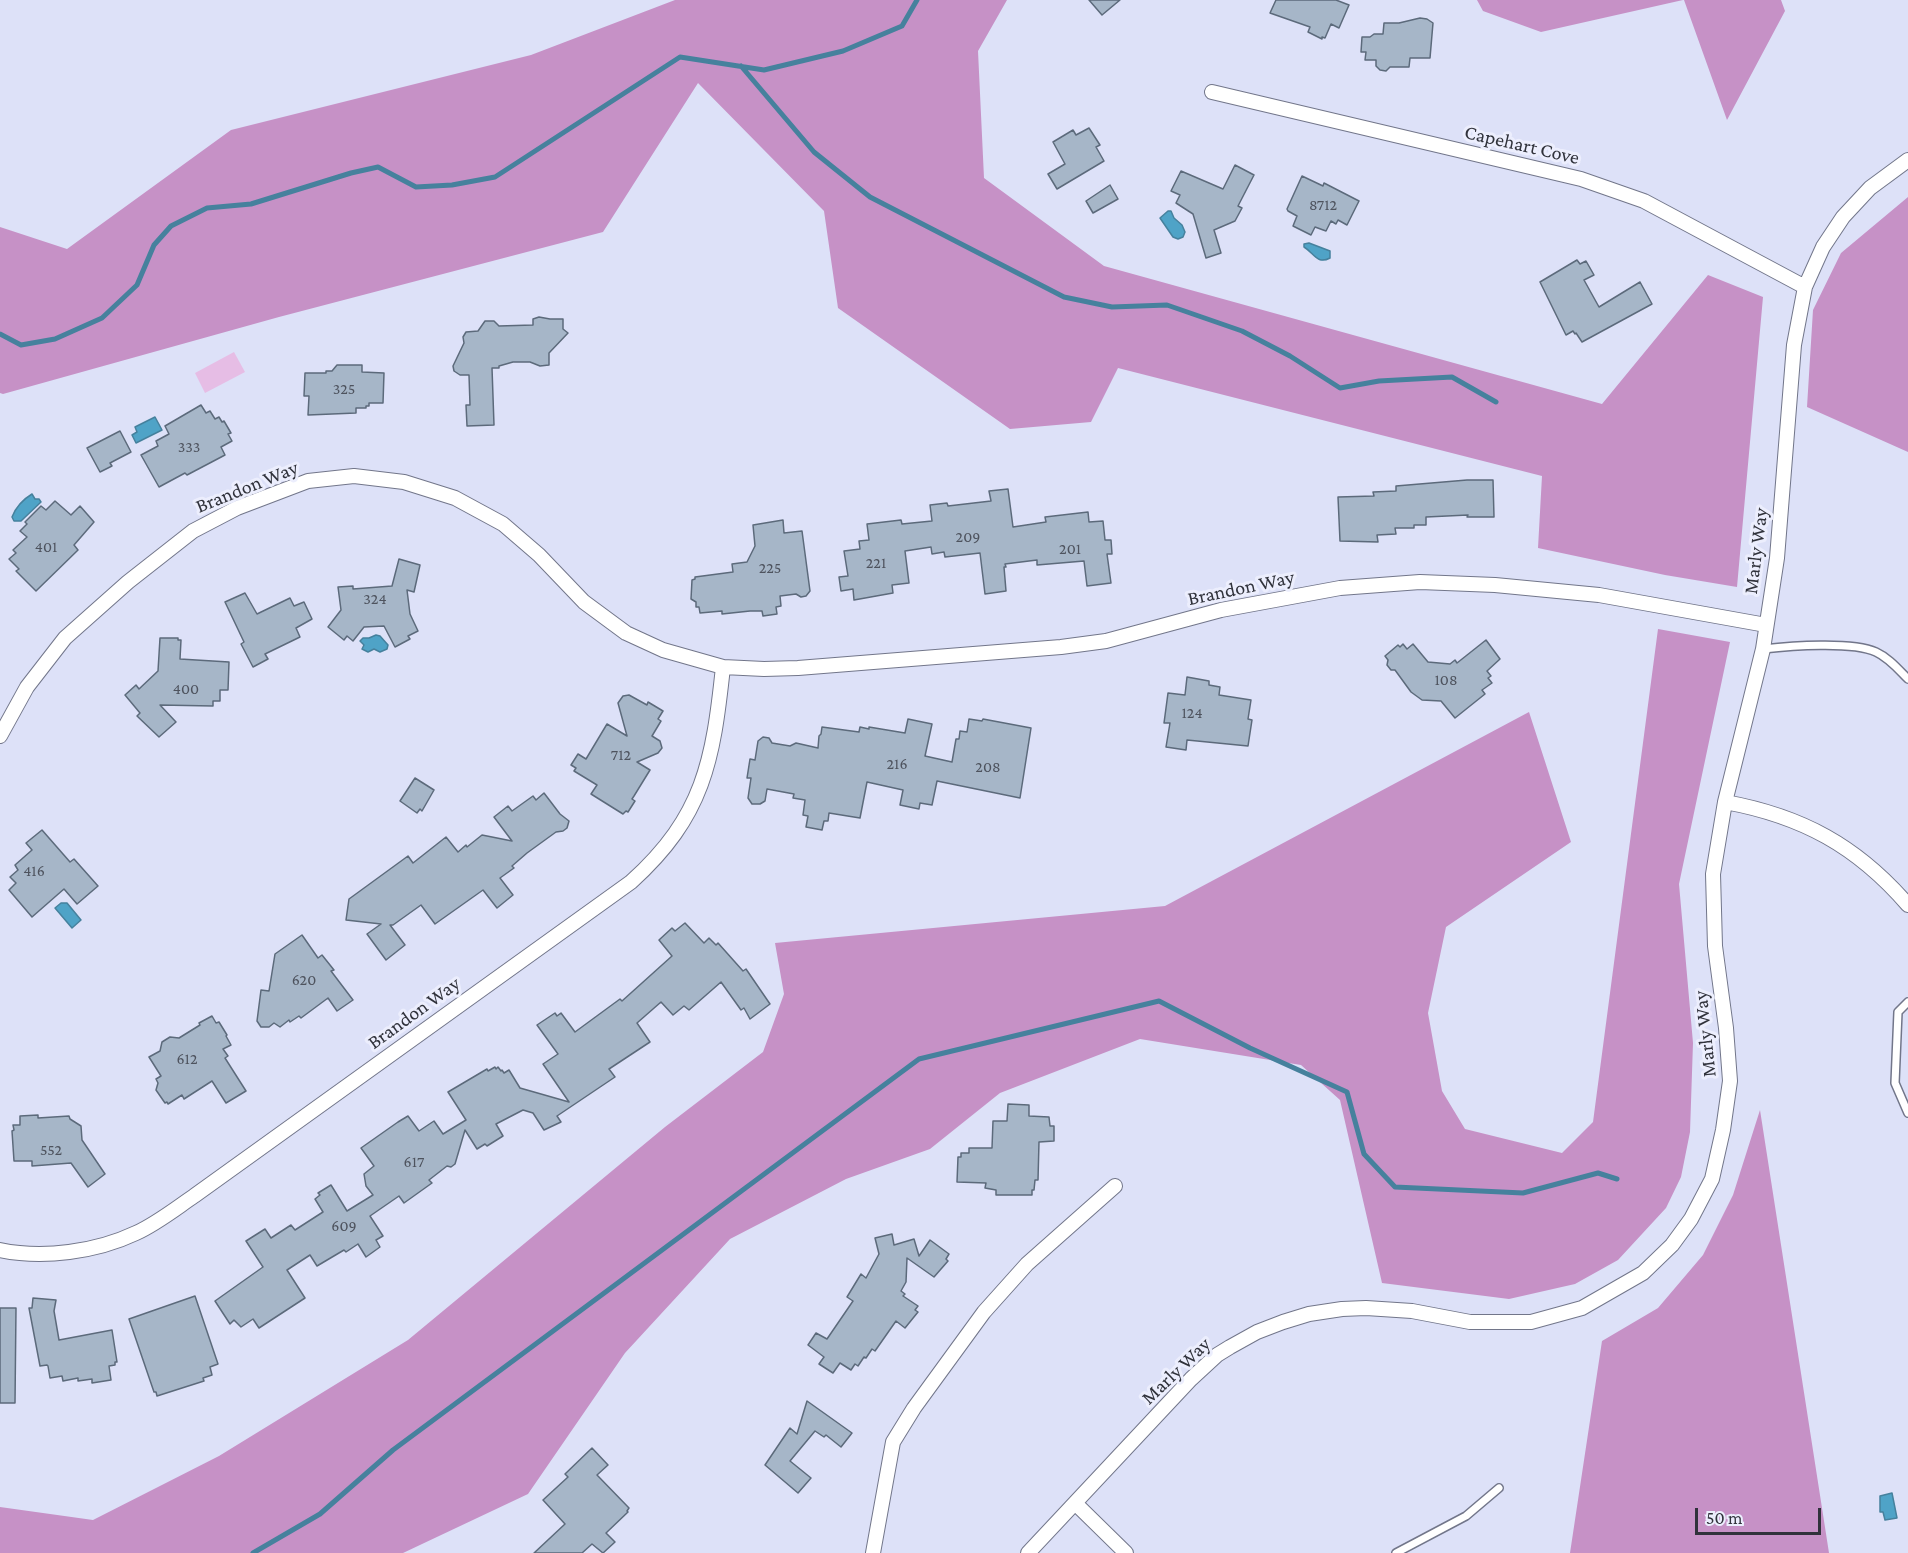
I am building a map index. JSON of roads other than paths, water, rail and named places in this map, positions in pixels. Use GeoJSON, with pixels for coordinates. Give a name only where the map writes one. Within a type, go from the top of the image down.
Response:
{"type":"FeatureCollection","features":[{"type":"Feature","properties":{"kind":"street","name":"Capehart Cove"},"geometry":{"type":"LineString","coordinates":[[1212,92],[1581,179],[1644,201],[1805,286]]}},
{"type":"Feature","properties":{"kind":"street","name":"Marly Way"},"geometry":{"type":"LineString","coordinates":[[1028,1553],[1191,1379],[1217,1355],[1257,1332],[1309,1314],[1366,1308],[1412,1311],[1470,1322],[1531,1322],[1582,1308],[1643,1273],[1672,1245],[1691,1219],[1712,1179],[1723,1130],[1730,1081],[1726,1028],[1715,946],[1713,874],[1725,802],[1763,649],[1777,558],[1794,345],[1805,286],[1823,247],[1844,217],[1870,188],[1908,160]]}},
{"type":"Feature","properties":{"kind":"street","name":"Brandon Way"},"geometry":{"type":"LineString","coordinates":[[0,736],[27,687],[65,638],[128,582],[193,531],[237,508],[308,481],[354,476],[404,482],[455,498],[503,524],[539,555],[598,614],[626,633],[663,650],[723,668],[798,668],[1061,647],[1106,641],[1221,610],[1340,588],[1420,582],[1495,585],[1599,595],[1766,625]]}},
{"type":"Feature","properties":{"kind":"street","name":"Brandon Way"},"geometry":{"type":"LineString","coordinates":[[0,1250],[58,1253],[94,1247],[138,1233],[194,1196],[631,882],[653,862],[672,838],[688,815],[701,787],[712,752],[723,668]]}},
{"type":"Feature","properties":{"kind":"street"},"geometry":{"type":"LineString","coordinates":[[1725,802],[1784,816],[1819,832],[1852,851],[1882,876],[1908,904]]}},
{"type":"Feature","properties":{"kind":"street"},"geometry":{"type":"LineString","coordinates":[[873,1553],[893,1442],[914,1408],[984,1312],[1027,1264],[1115,1186]]}},
{"type":"Feature","properties":{"kind":"street"},"geometry":{"type":"LineString","coordinates":[[1075,1503],[1126,1553]]}},
{"type":"Feature","properties":{"kind":"lane"},"geometry":{"type":"LineString","coordinates":[[1763,649],[1833,644],[1873,650],[1887,658],[1908,679]]}},
{"type":"Feature","properties":{"kind":"lane"},"geometry":{"type":"LineString","coordinates":[[1908,1002],[1898,1012],[1895,1083],[1908,1113]]}},
{"type":"Feature","properties":{"kind":"lane"},"geometry":{"type":"LineString","coordinates":[[1396,1553],[1466,1516],[1499,1488]]}},
{"type":"Feature","properties":{"kind":"water"},"geometry":{"type":"Polygon","coordinates":[[[1171,211],[1174,218],[1182,225],[1185,232],[1183,237],[1178,239],[1173,237],[1160,218],[1171,211]]]}},
{"type":"Feature","properties":{"kind":"water"},"geometry":{"type":"Polygon","coordinates":[[[1309,243],[1330,251],[1330,258],[1322,260],[1316,257],[1304,247],[1304,244],[1309,243]]]}},
{"type":"Feature","properties":{"kind":"water"},"geometry":{"type":"Polygon","coordinates":[[[155,417],[162,430],[136,443],[132,435],[137,432],[135,427],[155,417]]]}},
{"type":"Feature","properties":{"kind":"water"},"geometry":{"type":"Polygon","coordinates":[[[32,494],[41,502],[21,521],[14,521],[12,517],[17,507],[32,494]]]}},
{"type":"Feature","properties":{"kind":"water"},"geometry":{"type":"Polygon","coordinates":[[[376,635],[388,645],[387,649],[380,652],[374,649],[368,652],[362,649],[364,645],[360,641],[363,638],[376,635]]]}},
{"type":"Feature","properties":{"kind":"water"},"geometry":{"type":"Polygon","coordinates":[[[61,903],[67,903],[81,920],[72,928],[55,908],[61,903]]]}},
{"type":"Feature","properties":{"kind":"water"},"geometry":{"type":"Polygon","coordinates":[[[1892,1493],[1897,1518],[1885,1520],[1883,1512],[1880,1512],[1880,1496],[1892,1493]]]}},
{"type":"Feature","properties":{"kind":"waterway"},"geometry":{"type":"LineString","coordinates":[[0,334],[21,345],[55,339],[102,318],[137,285],[154,245],[171,226],[207,208],[251,204],[378,167],[416,187],[452,185],[495,177],[680,57],[764,70],[843,51],[902,26],[917,0]]}},
{"type":"Feature","properties":{"kind":"waterway"},"geometry":{"type":"LineString","coordinates":[[741,66],[814,152],[870,197],[1064,297],[1112,307],[1167,305],[1242,331],[1290,356],[1340,388],[1379,381],[1452,377],[1496,402]]}},
{"type":"Feature","properties":{"kind":"waterway"},"geometry":{"type":"LineString","coordinates":[[253,1553],[320,1514],[393,1450],[919,1059],[1159,1001],[1250,1048],[1347,1092],[1364,1154],[1395,1187],[1523,1193],[1598,1173],[1617,1179]]}}]}
